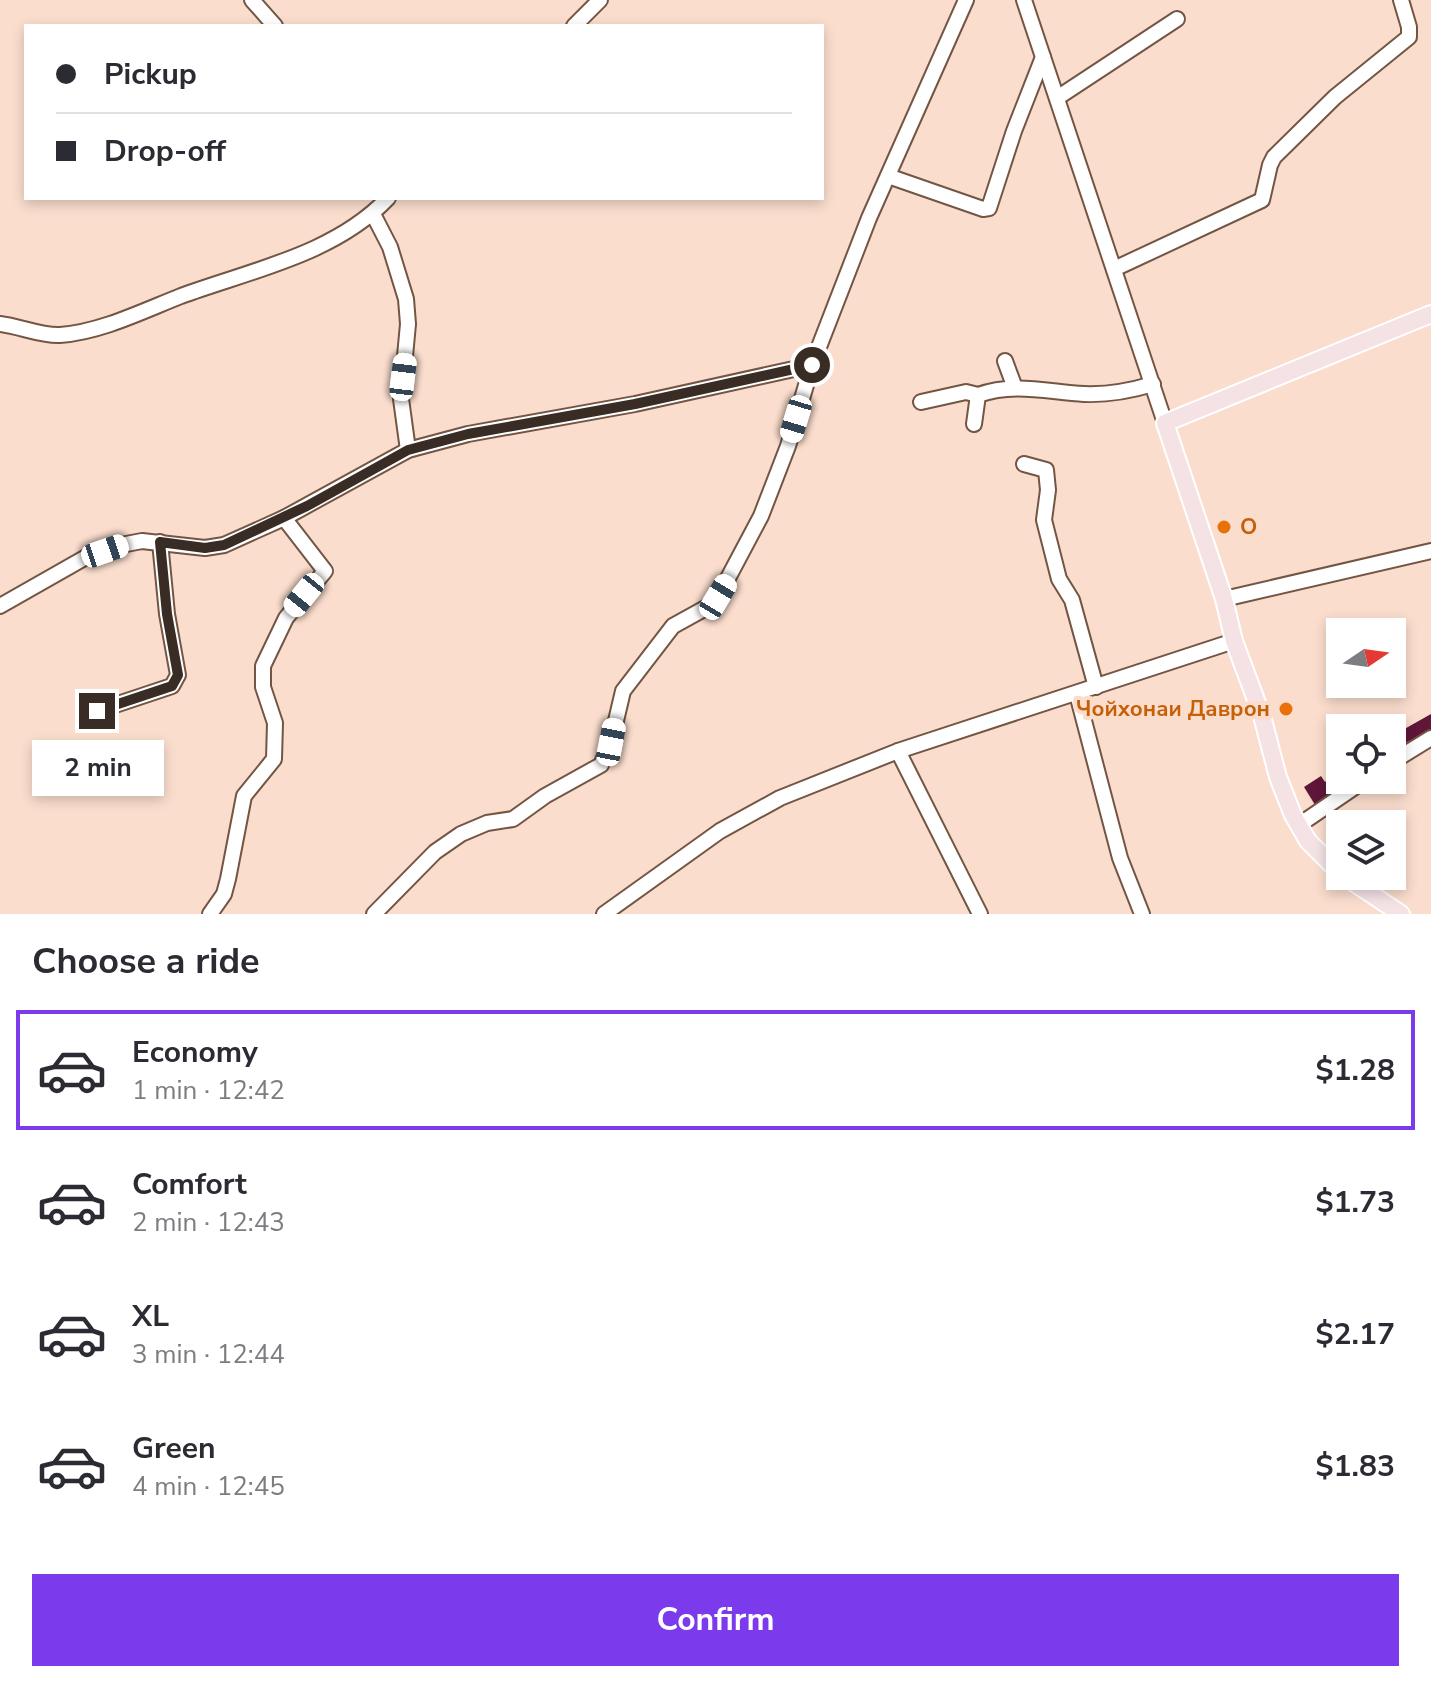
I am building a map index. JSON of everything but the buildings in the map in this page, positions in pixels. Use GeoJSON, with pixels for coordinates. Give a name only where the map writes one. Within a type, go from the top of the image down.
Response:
{"type":"FeatureCollection","features":[{"type":"Feature","properties":{"kind":"main road"},"geometry":{"type":"LineString","coordinates":[[1326,859],[1308,841],[1278,777],[1262,716],[1234,641],[1224,599],[1165,423],[1431,314]]}},
{"type":"Feature","properties":{"kind":"main road"},"geometry":{"type":"LineString","coordinates":[[1365,890],[1401,914]]}},
{"type":"Feature","properties":{"kind":"street"},"geometry":{"type":"LineString","coordinates":[[252,0],[273,24]]}},
{"type":"Feature","properties":{"kind":"street"},"geometry":{"type":"LineString","coordinates":[[576,24],[600,0]]}},
{"type":"Feature","properties":{"kind":"street"},"geometry":{"type":"LineString","coordinates":[[374,914],[435,852],[461,834],[487,823],[513,819],[545,796],[601,765],[611,742],[623,691],[673,626],[711,605],[732,575],[761,516],[788,446],[812,365],[888,176],[966,0]]}},
{"type":"Feature","properties":{"kind":"street"},"geometry":{"type":"LineString","coordinates":[[1024,0],[1165,423]]}},
{"type":"Feature","properties":{"kind":"street"},"geometry":{"type":"LineString","coordinates":[[1114,269],[1257,204],[1264,194],[1274,157],[1335,97],[1409,37],[1405,1]]}},
{"type":"Feature","properties":{"kind":"street"},"geometry":{"type":"LineString","coordinates":[[1057,98],[1177,19]]}},
{"type":"Feature","properties":{"kind":"street"},"geometry":{"type":"LineString","coordinates":[[888,176],[983,209],[989,208],[1043,57]]}},
{"type":"Feature","properties":{"kind":"street"},"geometry":{"type":"LineString","coordinates":[[0,324],[53,335],[113,322],[294,256],[350,230],[386,200]]}},
{"type":"Feature","properties":{"kind":"street"},"geometry":{"type":"LineString","coordinates":[[373,214],[390,247],[406,299],[408,324],[401,399],[408,450]]}},
{"type":"Feature","properties":{"kind":"street"},"geometry":{"type":"LineString","coordinates":[[1005,361],[1015,388]]}},
{"type":"Feature","properties":{"kind":"street"},"geometry":{"type":"LineString","coordinates":[[0,606],[88,556],[142,541],[205,548],[224,545],[284,518],[408,450],[468,434],[635,404],[812,365]]}},
{"type":"Feature","properties":{"kind":"street"},"geometry":{"type":"LineString","coordinates":[[921,402],[966,392],[978,395],[1015,388],[1102,394],[1126,392],[1153,384]]}},
{"type":"Feature","properties":{"kind":"street"},"geometry":{"type":"LineString","coordinates":[[974,424],[978,395]]}},
{"type":"Feature","properties":{"kind":"street"},"geometry":{"type":"LineString","coordinates":[[1024,464],[1046,470],[1048,490],[1044,520],[1059,579],[1072,600],[1096,687]]}},
{"type":"Feature","properties":{"kind":"street"},"geometry":{"type":"LineString","coordinates":[[210,914],[224,894],[244,796],[274,759],[275,723],[263,687],[263,666],[286,618],[325,571],[284,518]]}},
{"type":"Feature","properties":{"kind":"street"},"geometry":{"type":"LineString","coordinates":[[97,711],[172,686],[178,675],[167,614],[160,542]]}},
{"type":"Feature","properties":{"kind":"street"},"geometry":{"type":"LineString","coordinates":[[1224,599],[1431,551]]}},
{"type":"Feature","properties":{"kind":"street"},"geometry":{"type":"LineString","coordinates":[[604,914],[720,831],[780,798],[898,751],[1234,641]]}},
{"type":"Feature","properties":{"kind":"street"},"geometry":{"type":"LineString","coordinates":[[1077,694],[1120,858],[1142,914]]}},
{"type":"Feature","properties":{"kind":"street"},"geometry":{"type":"LineString","coordinates":[[1406,755],[1430,742]]}},
{"type":"Feature","properties":{"kind":"street"},"geometry":{"type":"LineString","coordinates":[[898,751],[980,914]]}},
{"type":"Feature","properties":{"kind":"street"},"geometry":{"type":"LineString","coordinates":[[1299,825],[1344,794]]}},
{"type":"Feature","properties":{"kind":"place","name":"O"},"geometry":{"type":"Point","coordinates":[1224,527]}},
{"type":"Feature","properties":{"kind":"place","name":"Чойхонаи Даврон"},"geometry":{"type":"Point","coordinates":[1286,709]}},
{"type":"Feature","properties":{"kind":"route"},"geometry":{"type":"LineString","coordinates":[[97,711],[172,686],[178,675],[167,614],[160,542],[205,548],[224,545],[284,518],[408,450],[468,434],[635,404],[812,365]]}}]}
